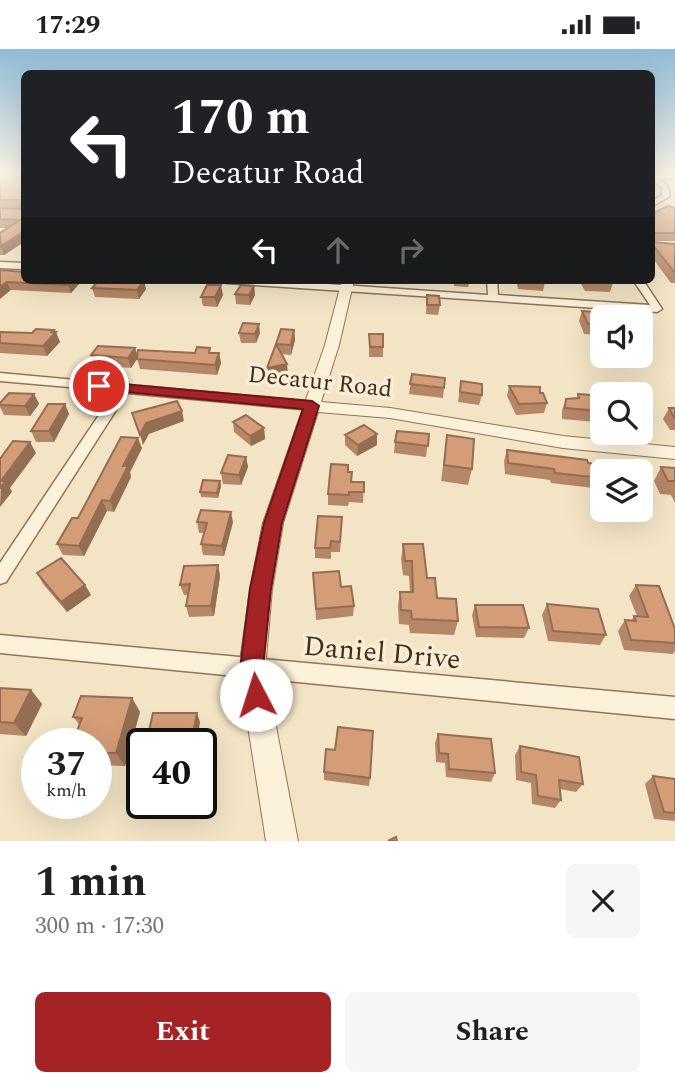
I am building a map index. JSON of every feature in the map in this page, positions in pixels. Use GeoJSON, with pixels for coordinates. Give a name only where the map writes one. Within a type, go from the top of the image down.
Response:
{"type":"FeatureCollection","features":[{"type":"Feature","properties":{"kind":"street"},"geometry":{"type":"LineString","coordinates":[[0,265],[21,266]]}},
{"type":"Feature","properties":{"kind":"street"},"geometry":{"type":"LineString","coordinates":[[282,841],[252,669],[261,589],[273,523],[332,345],[346,284],[494,299],[657,310],[641,284]]}},
{"type":"Feature","properties":{"kind":"street"},"geometry":{"type":"LineString","coordinates":[[492,284],[494,299]]}},
{"type":"Feature","properties":{"kind":"street","name":"Decatur Road"},"geometry":{"type":"LineString","coordinates":[[0,377],[390,413],[563,442],[675,453]]}},
{"type":"Feature","properties":{"kind":"street"},"geometry":{"type":"LineString","coordinates":[[0,577],[124,388]]}},
{"type":"Feature","properties":{"kind":"street","name":"Daniel Drive"},"geometry":{"type":"LineString","coordinates":[[0,644],[675,708]]}},
{"type":"Feature","properties":{"kind":"building"},"geometry":{"type":"Polygon","coordinates":[[[0,212],[21,212],[21,233],[1,246],[0,233],[20,220],[0,219],[0,212]]]}},
{"type":"Feature","properties":{"kind":"building"},"geometry":{"type":"Polygon","coordinates":[[[655,212],[675,212],[675,233],[655,233],[655,212]]]}},
{"type":"Feature","properties":{"kind":"building"},"geometry":{"type":"Polygon","coordinates":[[[655,242],[675,244],[675,273],[655,248],[655,242]]]}},
{"type":"Feature","properties":{"kind":"building"},"geometry":{"type":"Polygon","coordinates":[[[0,270],[21,272],[21,283],[7,282],[0,287],[0,270]]]}},
{"type":"Feature","properties":{"kind":"building"},"geometry":{"type":"Polygon","coordinates":[[[96,284],[141,284],[137,290],[92,288],[96,284]]]}},
{"type":"Feature","properties":{"kind":"building"},"geometry":{"type":"Polygon","coordinates":[[[207,285],[221,285],[215,297],[201,297],[207,285]]]}},
{"type":"Feature","properties":{"kind":"building"},"geometry":{"type":"Polygon","coordinates":[[[241,285],[254,286],[249,295],[235,294],[241,285]]]}},
{"type":"Feature","properties":{"kind":"building"},"geometry":{"type":"Polygon","coordinates":[[[427,295],[439,296],[440,305],[427,305],[427,295]]]}},
{"type":"Feature","properties":{"kind":"building"},"geometry":{"type":"Polygon","coordinates":[[[582,311],[590,312],[588,324],[582,311]]]}},
{"type":"Feature","properties":{"kind":"building"},"geometry":{"type":"Polygon","coordinates":[[[243,323],[259,324],[255,334],[239,333],[243,323]]]}},
{"type":"Feature","properties":{"kind":"building"},"geometry":{"type":"Polygon","coordinates":[[[36,329],[56,332],[43,346],[0,343],[0,332],[32,333],[36,329]]]}},
{"type":"Feature","properties":{"kind":"building"},"geometry":{"type":"Polygon","coordinates":[[[281,329],[294,330],[291,345],[276,344],[281,329]]]}},
{"type":"Feature","properties":{"kind":"building"},"geometry":{"type":"Polygon","coordinates":[[[369,334],[383,334],[383,347],[370,347],[369,334]]]}},
{"type":"Feature","properties":{"kind":"building"},"geometry":{"type":"Polygon","coordinates":[[[276,344],[287,364],[267,368],[276,344]]]}},
{"type":"Feature","properties":{"kind":"building"},"geometry":{"type":"Polygon","coordinates":[[[98,346],[135,348],[128,358],[91,355],[98,346]]]}},
{"type":"Feature","properties":{"kind":"building"},"geometry":{"type":"Polygon","coordinates":[[[197,347],[210,348],[209,353],[219,353],[215,365],[137,359],[138,350],[195,353],[197,347]]]}},
{"type":"Feature","properties":{"kind":"building"},"geometry":{"type":"Polygon","coordinates":[[[412,374],[445,378],[444,388],[410,384],[412,374]]]}},
{"type":"Feature","properties":{"kind":"building"},"geometry":{"type":"Polygon","coordinates":[[[461,381],[482,384],[482,395],[460,392],[461,381]]]}},
{"type":"Feature","properties":{"kind":"building"},"geometry":{"type":"Polygon","coordinates":[[[509,386],[540,387],[540,393],[543,393],[547,403],[519,404],[509,386]]]}},
{"type":"Feature","properties":{"kind":"building"},"geometry":{"type":"Polygon","coordinates":[[[9,393],[34,394],[25,406],[0,405],[9,393]]]}},
{"type":"Feature","properties":{"kind":"building"},"geometry":{"type":"Polygon","coordinates":[[[578,394],[590,395],[590,410],[565,408],[566,399],[579,398],[578,394]]]}},
{"type":"Feature","properties":{"kind":"building"},"geometry":{"type":"Polygon","coordinates":[[[177,401],[182,411],[146,423],[140,435],[132,413],[177,401]]]}},
{"type":"Feature","properties":{"kind":"building"},"geometry":{"type":"Polygon","coordinates":[[[48,404],[65,404],[49,431],[31,431],[48,404]]]}},
{"type":"Feature","properties":{"kind":"building"},"geometry":{"type":"Polygon","coordinates":[[[669,408],[675,408],[675,419],[669,408]]]}},
{"type":"Feature","properties":{"kind":"building"},"geometry":{"type":"Polygon","coordinates":[[[246,415],[264,428],[250,436],[233,422],[246,415]]]}},
{"type":"Feature","properties":{"kind":"building"},"geometry":{"type":"Polygon","coordinates":[[[364,425],[377,434],[358,445],[345,435],[364,425]]]}},
{"type":"Feature","properties":{"kind":"building"},"geometry":{"type":"Polygon","coordinates":[[[397,431],[429,434],[428,446],[395,442],[397,431]]]}},
{"type":"Feature","properties":{"kind":"building"},"geometry":{"type":"Polygon","coordinates":[[[447,435],[474,439],[472,469],[444,465],[447,435]]]}},
{"type":"Feature","properties":{"kind":"building"},"geometry":{"type":"Polygon","coordinates":[[[121,437],[138,438],[123,466],[128,466],[110,501],[102,500],[79,546],[57,544],[72,518],[78,518],[121,437]]]}},
{"type":"Feature","properties":{"kind":"building"},"geometry":{"type":"Polygon","coordinates":[[[13,441],[30,442],[1,481],[6,481],[0,488],[0,459],[13,441]]]}},
{"type":"Feature","properties":{"kind":"building"},"geometry":{"type":"Polygon","coordinates":[[[507,450],[587,460],[590,463],[590,477],[555,473],[554,469],[508,463],[507,450]]]}},
{"type":"Feature","properties":{"kind":"building"},"geometry":{"type":"Polygon","coordinates":[[[228,455],[246,457],[239,475],[221,473],[228,455]]]}},
{"type":"Feature","properties":{"kind":"building"},"geometry":{"type":"Polygon","coordinates":[[[331,464],[348,465],[348,472],[352,472],[351,482],[364,482],[364,492],[349,492],[349,495],[328,494],[331,464]]]}},
{"type":"Feature","properties":{"kind":"building"},"geometry":{"type":"Polygon","coordinates":[[[661,467],[675,468],[675,481],[668,481],[661,467]]]}},
{"type":"Feature","properties":{"kind":"building"},"geometry":{"type":"Polygon","coordinates":[[[203,480],[220,481],[217,493],[200,492],[203,480]]]}},
{"type":"Feature","properties":{"kind":"building"},"geometry":{"type":"Polygon","coordinates":[[[201,510],[231,512],[222,546],[201,544],[207,523],[197,522],[201,510]]]}},
{"type":"Feature","properties":{"kind":"building"},"geometry":{"type":"Polygon","coordinates":[[[318,516],[342,517],[340,542],[331,541],[330,548],[315,548],[318,516]]]}},
{"type":"Feature","properties":{"kind":"building"},"geometry":{"type":"Polygon","coordinates":[[[403,544],[423,544],[427,578],[435,578],[437,598],[456,599],[458,621],[412,619],[411,611],[401,610],[400,592],[413,592],[412,561],[405,561],[403,544]]]}},
{"type":"Feature","properties":{"kind":"building"},"geometry":{"type":"Polygon","coordinates":[[[61,558],[85,585],[61,602],[37,573],[61,558]]]}},
{"type":"Feature","properties":{"kind":"building"},"geometry":{"type":"Polygon","coordinates":[[[218,565],[211,606],[186,606],[190,584],[180,585],[184,566],[218,565]]]}},
{"type":"Feature","properties":{"kind":"building"},"geometry":{"type":"Polygon","coordinates":[[[339,571],[341,587],[351,586],[354,606],[316,609],[313,573],[339,571]]]}},
{"type":"Feature","properties":{"kind":"building"},"geometry":{"type":"Polygon","coordinates":[[[636,585],[659,586],[675,629],[675,643],[631,640],[625,620],[636,621],[634,616],[648,617],[636,585]]]}},
{"type":"Feature","properties":{"kind":"building"},"geometry":{"type":"Polygon","coordinates":[[[547,604],[598,609],[606,635],[553,631],[547,604]]]}},
{"type":"Feature","properties":{"kind":"building"},"geometry":{"type":"Polygon","coordinates":[[[475,605],[523,605],[529,628],[479,627],[475,605]]]}},
{"type":"Feature","properties":{"kind":"building"},"geometry":{"type":"Polygon","coordinates":[[[0,688],[31,690],[14,723],[0,722],[0,688]]]}},
{"type":"Feature","properties":{"kind":"building"},"geometry":{"type":"Polygon","coordinates":[[[81,696],[132,698],[116,753],[112,753],[112,728],[78,728],[82,718],[73,717],[81,696]]]}},
{"type":"Feature","properties":{"kind":"building"},"geometry":{"type":"Polygon","coordinates":[[[153,713],[197,713],[194,728],[150,728],[153,713]]]}},
{"type":"Feature","properties":{"kind":"building"},"geometry":{"type":"Polygon","coordinates":[[[338,727],[373,731],[370,778],[324,772],[326,749],[335,750],[338,727]]]}},
{"type":"Feature","properties":{"kind":"building"},"geometry":{"type":"Polygon","coordinates":[[[438,734],[491,739],[495,773],[449,769],[448,754],[439,753],[438,734]]]}},
{"type":"Feature","properties":{"kind":"building"},"geometry":{"type":"Polygon","coordinates":[[[520,746],[579,757],[583,784],[559,780],[561,800],[538,796],[536,775],[521,772],[520,746]]]}},
{"type":"Feature","properties":{"kind":"building"},"geometry":{"type":"Polygon","coordinates":[[[653,776],[675,779],[675,813],[664,812],[653,776]]]}},
{"type":"Feature","properties":{"kind":"route"},"geometry":{"type":"LineString","coordinates":[[99,386],[312,406],[273,523],[261,589],[252,669],[256,695]]}}]}
